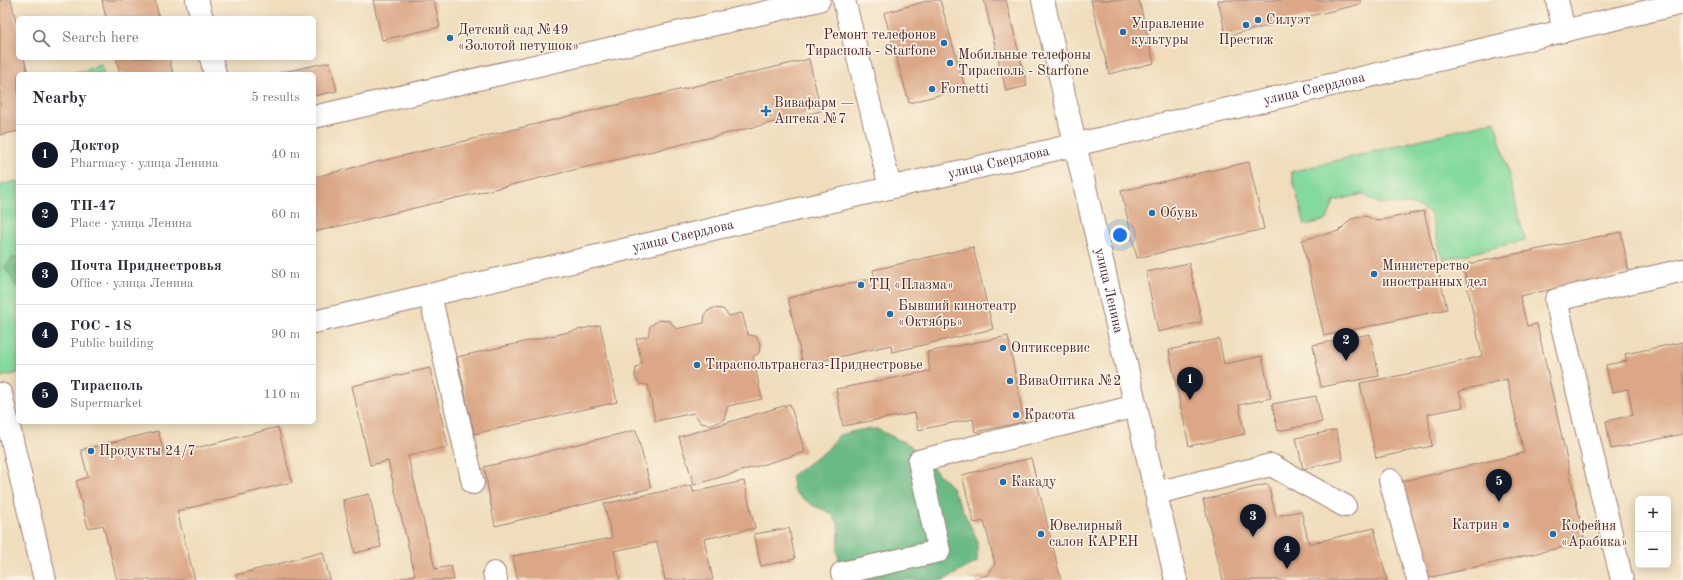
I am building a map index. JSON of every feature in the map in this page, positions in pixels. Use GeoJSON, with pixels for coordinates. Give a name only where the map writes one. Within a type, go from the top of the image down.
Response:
{"type":"FeatureCollection","features":[{"type":"Feature","properties":{"kind":"street"},"geometry":{"type":"LineString","coordinates":[[198,0],[202,16]]}},
{"type":"Feature","properties":{"kind":"street"},"geometry":{"type":"LineString","coordinates":[[316,117],[819,0]]}},
{"type":"Feature","properties":{"kind":"street"},"geometry":{"type":"LineString","coordinates":[[844,0],[890,187]]}},
{"type":"Feature","properties":{"kind":"street","name":"улица Ленина"},"geometry":{"type":"LineString","coordinates":[[1043,0],[1176,580]]}},
{"type":"Feature","properties":{"kind":"street"},"geometry":{"type":"LineString","coordinates":[[1556,0],[1564,30]]}},
{"type":"Feature","properties":{"kind":"street","name":"улица Свердлова"},"geometry":{"type":"LineString","coordinates":[[316,322],[1683,3]]}},
{"type":"Feature","properties":{"kind":"street"},"geometry":{"type":"LineString","coordinates":[[212,60],[214,72]]}},
{"type":"Feature","properties":{"kind":"street"},"geometry":{"type":"LineString","coordinates":[[1622,580],[1556,300],[1683,270]]}},
{"type":"Feature","properties":{"kind":"street"},"geometry":{"type":"LineString","coordinates":[[430,295],[473,483]]}},
{"type":"Feature","properties":{"kind":"street"},"geometry":{"type":"LineString","coordinates":[[6,393],[44,580]]}},
{"type":"Feature","properties":{"kind":"street"},"geometry":{"type":"LineString","coordinates":[[842,573],[939,551],[919,461],[1136,406]]}},
{"type":"Feature","properties":{"kind":"street"},"geometry":{"type":"LineString","coordinates":[[1156,493],[1271,465],[1345,506]]}},
{"type":"Feature","properties":{"kind":"street"},"geometry":{"type":"LineString","coordinates":[[1390,480],[1418,580]]}},
{"type":"Feature","properties":{"kind":"green space"},"geometry":{"type":"Polygon","coordinates":[[[102,65],[104,72],[77,72],[102,65]]]}},
{"type":"Feature","properties":{"kind":"green space"},"geometry":{"type":"Polygon","coordinates":[[[1495,121],[1525,240],[1443,260],[1430,212],[1410,204],[1380,204],[1363,194],[1334,201],[1327,220],[1305,225],[1291,172],[1495,121]]]}},
{"type":"Feature","properties":{"kind":"green space"},"geometry":{"type":"Polygon","coordinates":[[[16,181],[16,373],[0,377],[0,185],[16,181]]]}},
{"type":"Feature","properties":{"kind":"green space"},"geometry":{"type":"Polygon","coordinates":[[[16,257],[16,286],[5,267],[12,258],[16,257]]]}},
{"type":"Feature","properties":{"kind":"green space"},"geometry":{"type":"Polygon","coordinates":[[[877,429],[910,445],[951,486],[977,539],[977,562],[944,580],[849,580],[840,566],[837,550],[839,538],[838,523],[831,513],[812,505],[794,492],[791,476],[827,450],[839,435],[860,430],[877,429]]]}},
{"type":"Feature","properties":{"kind":"building"},"geometry":{"type":"Polygon","coordinates":[[[0,0],[11,0],[16,21],[16,60],[24,60],[28,72],[16,72],[16,131],[0,135],[0,0]]]}},
{"type":"Feature","properties":{"kind":"building"},"geometry":{"type":"Polygon","coordinates":[[[102,0],[155,0],[159,16],[106,16],[102,0]]]}},
{"type":"Feature","properties":{"kind":"building"},"geometry":{"type":"Polygon","coordinates":[[[373,0],[434,0],[440,27],[382,40],[373,0]]]}},
{"type":"Feature","properties":{"kind":"building"},"geometry":{"type":"Polygon","coordinates":[[[930,0],[940,0],[965,88],[909,103],[884,13],[930,0]]]}},
{"type":"Feature","properties":{"kind":"building"},"geometry":{"type":"Polygon","coordinates":[[[984,0],[1006,0],[1027,86],[1006,91],[984,0]]]}},
{"type":"Feature","properties":{"kind":"building","name":"Управление культуры"},"geometry":{"type":"Polygon","coordinates":[[[1091,0],[1139,0],[1154,63],[1109,74],[1091,0]]]}},
{"type":"Feature","properties":{"kind":"building","name":"Силуэт"},"geometry":{"type":"Polygon","coordinates":[[[1218,0],[1360,0],[1361,4],[1226,36],[1218,0]]]}},
{"type":"Feature","properties":{"kind":"building"},"geometry":{"type":"Polygon","coordinates":[[[809,59],[821,111],[316,232],[316,177],[809,59]]]}},
{"type":"Feature","properties":{"kind":"building"},"geometry":{"type":"Polygon","coordinates":[[[116,60],[170,60],[172,72],[120,72],[116,60]]]}},
{"type":"Feature","properties":{"kind":"building"},"geometry":{"type":"Polygon","coordinates":[[[330,62],[337,91],[316,96],[316,72],[284,72],[330,62]]]}},
{"type":"Feature","properties":{"kind":"building"},"geometry":{"type":"Polygon","coordinates":[[[1249,162],[1264,229],[1137,258],[1121,191],[1249,162]]]}},
{"type":"Feature","properties":{"kind":"building","name":"Министерство иностранных дел"},"geometry":{"type":"Polygon","coordinates":[[[1424,211],[1447,309],[1324,336],[1302,240],[1339,231],[1351,219],[1365,216],[1377,221],[1424,211]]]}},
{"type":"Feature","properties":{"kind":"building"},"geometry":{"type":"Polygon","coordinates":[[[1621,232],[1629,273],[1520,296],[1527,326],[1537,324],[1585,542],[1423,579],[1400,482],[1524,453],[1507,379],[1459,391],[1463,407],[1428,414],[1432,446],[1376,458],[1360,383],[1418,372],[1482,356],[1463,265],[1621,232]]]}},
{"type":"Feature","properties":{"kind":"building","name":"Бывший кинотеатр «Октябрь»"},"geometry":{"type":"Polygon","coordinates":[[[973,247],[993,329],[892,352],[891,345],[803,365],[788,298],[875,278],[873,270],[973,247]]]}},
{"type":"Feature","properties":{"kind":"building"},"geometry":{"type":"Polygon","coordinates":[[[1189,263],[1202,322],[1158,332],[1146,272],[1189,263]]]}},
{"type":"Feature","properties":{"kind":"building","name":"Тираспольтрансгаз-Приднестровье"},"geometry":{"type":"Polygon","coordinates":[[[713,308],[723,309],[729,316],[742,313],[748,335],[756,336],[760,344],[759,353],[753,357],[762,399],[728,406],[724,419],[713,425],[701,423],[694,413],[655,421],[648,385],[640,384],[635,376],[636,368],[642,363],[636,339],[648,336],[650,326],[659,320],[670,321],[676,329],[704,323],[705,313],[713,308]]]}},
{"type":"Feature","properties":{"kind":"building"},"geometry":{"type":"Polygon","coordinates":[[[600,325],[617,402],[474,434],[457,357],[600,325]]]}},
{"type":"Feature","properties":{"kind":"building"},"geometry":{"type":"Polygon","coordinates":[[[1370,334],[1379,376],[1321,387],[1313,345],[1370,334]]]}},
{"type":"Feature","properties":{"kind":"building"},"geometry":{"type":"Polygon","coordinates":[[[1008,336],[1024,422],[975,432],[973,419],[918,430],[915,413],[843,426],[836,389],[930,371],[927,352],[1008,336]]]}},
{"type":"Feature","properties":{"kind":"building"},"geometry":{"type":"Polygon","coordinates":[[[1219,339],[1224,364],[1262,356],[1271,398],[1239,405],[1245,434],[1189,446],[1169,350],[1219,339]]]}},
{"type":"Feature","properties":{"kind":"building"},"geometry":{"type":"Polygon","coordinates":[[[1683,342],[1683,434],[1611,449],[1606,421],[1633,415],[1628,389],[1612,392],[1606,365],[1627,361],[1625,354],[1683,342]]]}},
{"type":"Feature","properties":{"kind":"building"},"geometry":{"type":"Polygon","coordinates":[[[430,368],[448,447],[408,456],[435,569],[451,566],[454,580],[394,580],[415,575],[388,461],[370,465],[352,386],[430,368]]]}},
{"type":"Feature","properties":{"kind":"building"},"geometry":{"type":"Polygon","coordinates":[[[1316,396],[1322,422],[1278,431],[1272,404],[1316,396]]]}},
{"type":"Feature","properties":{"kind":"building"},"geometry":{"type":"Polygon","coordinates":[[[790,404],[805,452],[694,485],[679,437],[790,404]]]}},
{"type":"Feature","properties":{"kind":"building"},"geometry":{"type":"Polygon","coordinates":[[[278,427],[292,482],[177,511],[195,580],[117,580],[103,525],[88,528],[76,481],[88,477],[81,450],[158,431],[165,456],[278,427]]]}},
{"type":"Feature","properties":{"kind":"building"},"geometry":{"type":"Polygon","coordinates":[[[636,430],[651,488],[495,526],[484,467],[636,430]]]}},
{"type":"Feature","properties":{"kind":"building"},"geometry":{"type":"Polygon","coordinates":[[[1336,430],[1343,460],[1303,469],[1296,438],[1336,430]]]}},
{"type":"Feature","properties":{"kind":"building"},"geometry":{"type":"Polygon","coordinates":[[[1031,458],[1061,580],[967,580],[988,575],[995,564],[984,521],[974,523],[962,475],[1031,458]]]}},
{"type":"Feature","properties":{"kind":"building"},"geometry":{"type":"Polygon","coordinates":[[[744,481],[755,528],[704,539],[713,580],[665,580],[657,542],[614,551],[620,580],[517,580],[513,556],[612,538],[604,504],[692,485],[693,492],[744,481]]]}},
{"type":"Feature","properties":{"kind":"building"},"geometry":{"type":"Polygon","coordinates":[[[1268,484],[1276,516],[1301,511],[1309,544],[1374,528],[1387,580],[1223,580],[1203,500],[1268,484]]]}},
{"type":"Feature","properties":{"kind":"building"},"geometry":{"type":"Polygon","coordinates":[[[369,494],[381,547],[355,553],[343,500],[369,494]]]}},
{"type":"Feature","properties":{"kind":"building"},"geometry":{"type":"Polygon","coordinates":[[[789,528],[795,559],[761,566],[754,534],[789,528]]]}},
{"type":"Feature","properties":{"kind":"building"},"geometry":{"type":"Polygon","coordinates":[[[323,552],[330,580],[238,580],[236,575],[323,552]]]}},
{"type":"Feature","properties":{"kind":"place","name":"Силуэт"},"geometry":{"type":"Point","coordinates":[1258,20]}},
{"type":"Feature","properties":{"kind":"place","name":"Престиж"},"geometry":{"type":"Point","coordinates":[1246,25]}},
{"type":"Feature","properties":{"kind":"place","name":"Управление культуры"},"geometry":{"type":"Point","coordinates":[1123,32]}},
{"type":"Feature","properties":{"kind":"place","name":"Детский сад №49 «Золотой петушок»"},"geometry":{"type":"Point","coordinates":[450,38]}},
{"type":"Feature","properties":{"kind":"place","name":"Ремонт телефонов Тирасполь - Starfone"},"geometry":{"type":"Point","coordinates":[944,43]}},
{"type":"Feature","properties":{"kind":"place","name":"Мобильные телефоны Тирасполь - Starfone"},"geometry":{"type":"Point","coordinates":[950,63]}},
{"type":"Feature","properties":{"kind":"place","name":"Fornetti"},"geometry":{"type":"Point","coordinates":[932,89]}},
{"type":"Feature","properties":{"kind":"place","name":"Вивафарм — Аптека №7"},"geometry":{"type":"Point","coordinates":[766,111]}},
{"type":"Feature","properties":{"kind":"place","name":"Обувь"},"geometry":{"type":"Point","coordinates":[1152,213]}},
{"type":"Feature","properties":{"kind":"place","name":"Министерство иностранных дел"},"geometry":{"type":"Point","coordinates":[1374,274]}},
{"type":"Feature","properties":{"kind":"place","name":"ТЦ «Плазма»"},"geometry":{"type":"Point","coordinates":[861,285]}},
{"type":"Feature","properties":{"kind":"place","name":"Бывший кинотеатр «Октябрь»"},"geometry":{"type":"Point","coordinates":[890,314]}},
{"type":"Feature","properties":{"kind":"place","name":"Оптиксервис"},"geometry":{"type":"Point","coordinates":[1003,348]}},
{"type":"Feature","properties":{"kind":"place","name":"ТП-47"},"geometry":{"type":"Point","coordinates":[1346,361]}},
{"type":"Feature","properties":{"kind":"place","name":"Тираспольтрансгаз-Приднестровье"},"geometry":{"type":"Point","coordinates":[697,365]}},
{"type":"Feature","properties":{"kind":"place","name":"ВиваОптика №2"},"geometry":{"type":"Point","coordinates":[1010,381]}},
{"type":"Feature","properties":{"kind":"place","name":"Доктор"},"geometry":{"type":"Point","coordinates":[1190,400]}},
{"type":"Feature","properties":{"kind":"place","name":"Красота"},"geometry":{"type":"Point","coordinates":[1016,415]}},
{"type":"Feature","properties":{"kind":"place","name":"Продукты 24/7"},"geometry":{"type":"Point","coordinates":[91,451]}},
{"type":"Feature","properties":{"kind":"place","name":"Какаду"},"geometry":{"type":"Point","coordinates":[1003,482]}},
{"type":"Feature","properties":{"kind":"place","name":"Тирасполь"},"geometry":{"type":"Point","coordinates":[1499,502]}},
{"type":"Feature","properties":{"kind":"place","name":"Катрин"},"geometry":{"type":"Point","coordinates":[1506,525]}},
{"type":"Feature","properties":{"kind":"place","name":"Ювелирный салон КАРЕН"},"geometry":{"type":"Point","coordinates":[1041,534]}},
{"type":"Feature","properties":{"kind":"place","name":"Кофейня «Арабика»"},"geometry":{"type":"Point","coordinates":[1553,534]}},
{"type":"Feature","properties":{"kind":"place","name":"Почта Приднестровья"},"geometry":{"type":"Point","coordinates":[1253,537]}},
{"type":"Feature","properties":{"kind":"place","name":"ГОС - 18"},"geometry":{"type":"Point","coordinates":[1287,569]}}]}
